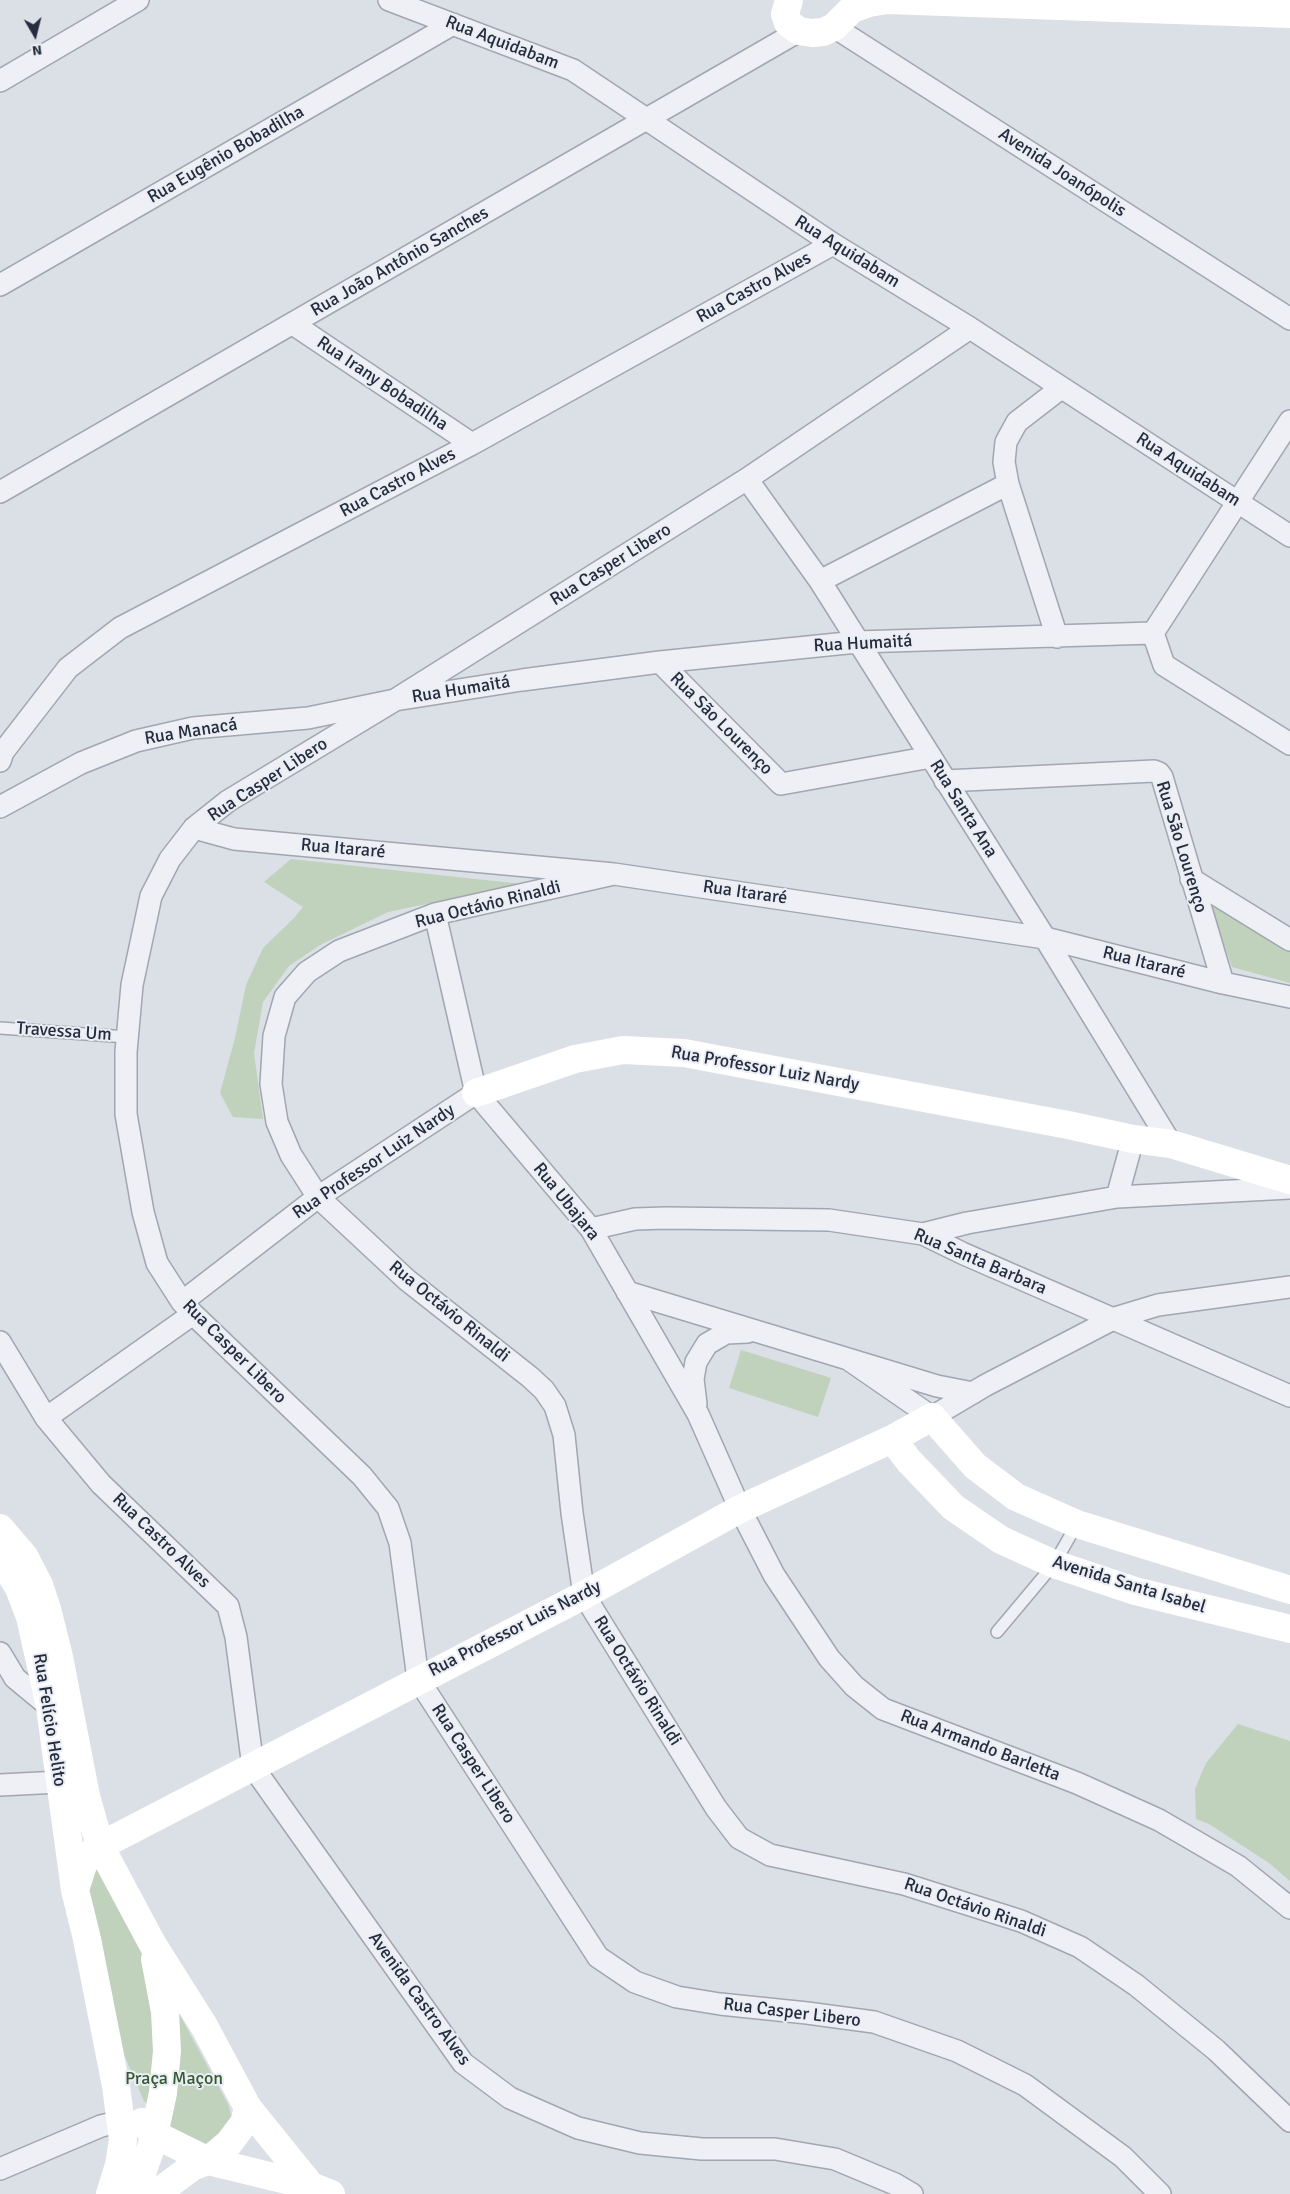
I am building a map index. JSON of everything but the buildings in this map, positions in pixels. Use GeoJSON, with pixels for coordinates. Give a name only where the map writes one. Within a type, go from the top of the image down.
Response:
{"type":"FeatureCollection","features":[{"type":"Feature","properties":{"kind":"main road"},"geometry":{"type":"LineString","coordinates":[[786,11],[823,32],[839,16],[852,9],[869,3],[887,0],[1290,14]]}},
{"type":"Feature","properties":{"kind":"main road","name":"Rua Professor Luiz Nardy"},"geometry":{"type":"LineString","coordinates":[[476,1093],[575,1059],[623,1050],[684,1053],[1059,1123],[1133,1139],[1171,1144],[1290,1180]]}},
{"type":"Feature","properties":{"kind":"main road"},"geometry":{"type":"LineString","coordinates":[[932,1417],[975,1466],[1016,1497],[1077,1524],[1290,1590]]}},
{"type":"Feature","properties":{"kind":"main road","name":"Rua Professor Luis Nardy"},"geometry":{"type":"LineString","coordinates":[[100,1846],[584,1595],[740,1509],[892,1439],[932,1417]]}},
{"type":"Feature","properties":{"kind":"main road","name":"Avenida Santa Isabel"},"geometry":{"type":"LineString","coordinates":[[892,1439],[908,1461],[954,1507],[1001,1540],[1054,1564],[1135,1591],[1290,1629]]}},
{"type":"Feature","properties":{"kind":"main road","name":"Rua Felício Helito"},"geometry":{"type":"LineString","coordinates":[[0,1528],[24,1556],[39,1585],[47,1609],[59,1657],[86,1796],[100,1846]]}},
{"type":"Feature","properties":{"kind":"main road","name":"Rua Felício Helito"},"geometry":{"type":"LineString","coordinates":[[1,1567],[19,1588],[30,1617],[50,1706],[74,1890]]}},
{"type":"Feature","properties":{"kind":"main road"},"geometry":{"type":"LineString","coordinates":[[110,2194],[119,2165],[123,2140],[122,2120],[87,1938],[74,1890],[88,1856],[100,1846],[153,1946],[204,2026],[248,2108],[321,2190]]}},
{"type":"Feature","properties":{"kind":"main road"},"geometry":{"type":"LineString","coordinates":[[135,2194],[146,2164],[163,2093],[168,2036],[153,1946]]}},
{"type":"Feature","properties":{"kind":"main road"},"geometry":{"type":"LineString","coordinates":[[116,2086],[138,2118],[154,2134],[208,2161],[321,2190]]}},
{"type":"Feature","properties":{"kind":"main road"},"geometry":{"type":"LineString","coordinates":[[156,2194],[192,2168],[208,2161],[230,2143],[244,2123],[248,2108]]}},
{"type":"Feature","properties":{"kind":"street"},"geometry":{"type":"LineString","coordinates":[[0,81],[138,0]]}},
{"type":"Feature","properties":{"kind":"street","name":"Rua Aquidabam"},"geometry":{"type":"LineString","coordinates":[[389,0],[573,70],[832,244],[970,328],[1290,536]]}},
{"type":"Feature","properties":{"kind":"street","name":"Rua João Antônio Sanches"},"geometry":{"type":"LineString","coordinates":[[0,492],[647,120],[786,11]]}},
{"type":"Feature","properties":{"kind":"street","name":"Avenida Joanópolis"},"geometry":{"type":"LineString","coordinates":[[839,16],[1290,319]]}},
{"type":"Feature","properties":{"kind":"street","name":"Rua Eugênio Bobadilha"},"geometry":{"type":"LineString","coordinates":[[0,285],[453,24]]}},
{"type":"Feature","properties":{"kind":"street","name":"Rua Castro Alves"},"geometry":{"type":"LineString","coordinates":[[0,761],[3,752],[68,668],[120,628],[472,444],[832,244]]}},
{"type":"Feature","properties":{"kind":"street","name":"Rua Irany Bobadilha"},"geometry":{"type":"LineString","coordinates":[[293,324],[472,444]]}},
{"type":"Feature","properties":{"kind":"street","name":"Rua Casper Libero"},"geometry":{"type":"LineString","coordinates":[[970,328],[747,479],[395,700],[228,801],[194,828],[170,859],[151,896],[132,985],[127,1037],[126,1114],[143,1212],[157,1263],[188,1308],[362,1476],[388,1508],[400,1543],[418,1680],[598,1957],[635,1982],[677,1997],[720,2004],[874,2022],[957,2051],[1025,2085],[1123,2157],[1156,2193]]}},
{"type":"Feature","properties":{"kind":"street"},"geometry":{"type":"LineString","coordinates":[[1057,637],[1008,484],[1004,462],[1006,442],[1017,422],[1060,388]]}},
{"type":"Feature","properties":{"kind":"street"},"geometry":{"type":"LineString","coordinates":[[1290,421],[1152,633],[1164,665],[1290,744]]}},
{"type":"Feature","properties":{"kind":"street","name":"Rua Santa Ana"},"geometry":{"type":"LineString","coordinates":[[747,479],[820,582],[1045,938],[1171,1144]]}},
{"type":"Feature","properties":{"kind":"street"},"geometry":{"type":"LineString","coordinates":[[820,582],[1008,484]]}},
{"type":"Feature","properties":{"kind":"street","name":"Rua Humaitá"},"geometry":{"type":"LineString","coordinates":[[395,700],[522,680],[660,662],[857,642],[1152,633]]}},
{"type":"Feature","properties":{"kind":"street","name":"Rua São Lourenço"},"geometry":{"type":"LineString","coordinates":[[660,662],[781,784],[931,758]]}},
{"type":"Feature","properties":{"kind":"street","name":"Rua Manacá"},"geometry":{"type":"LineString","coordinates":[[0,807],[81,763],[136,741],[193,728],[308,718],[395,700]]}},
{"type":"Feature","properties":{"kind":"street","name":"Rua São Lourenço"},"geometry":{"type":"LineString","coordinates":[[945,781],[1154,771],[1162,778],[1223,983]]}},
{"type":"Feature","properties":{"kind":"street","name":"Rua Itararé"},"geometry":{"type":"LineString","coordinates":[[194,828],[234,840],[614,874],[1045,938],[1223,983],[1290,997]]}},
{"type":"Feature","properties":{"kind":"street","name":"Rua Octávio Rinaldi"},"geometry":{"type":"LineString","coordinates":[[614,874],[435,914],[339,950],[307,972],[285,997],[274,1036],[271,1084],[277,1122],[290,1155],[318,1197],[407,1280],[544,1390],[555,1406],[564,1435],[572,1513],[584,1595],[716,1808],[739,1838],[770,1855],[904,1884],[1021,1921],[1080,1946],[1136,1985],[1216,2050],[1290,2121]]}},
{"type":"Feature","properties":{"kind":"street"},"geometry":{"type":"LineString","coordinates":[[1191,879],[1290,940]]}},
{"type":"Feature","properties":{"kind":"street","name":"Rua Ubajara"},"geometry":{"type":"LineString","coordinates":[[435,914],[476,1093],[591,1229],[698,1414],[740,1509]]}},
{"type":"Feature","properties":{"kind":"street","name":"Rua Professor Luiz Nardy"},"geometry":{"type":"LineString","coordinates":[[46,1418],[188,1308],[318,1197],[476,1093]]}},
{"type":"Feature","properties":{"kind":"street"},"geometry":{"type":"LineString","coordinates":[[1117,1197],[1133,1139]]}},
{"type":"Feature","properties":{"kind":"street"},"geometry":{"type":"LineString","coordinates":[[923,1234],[967,1223],[1117,1197],[1290,1188]]}},
{"type":"Feature","properties":{"kind":"street","name":"Rua Santa Barbara"},"geometry":{"type":"LineString","coordinates":[[591,1229],[636,1219],[829,1220],[923,1234],[962,1253],[1115,1318],[1290,1396]]}},
{"type":"Feature","properties":{"kind":"street"},"geometry":{"type":"LineString","coordinates":[[848,1359],[932,1417],[973,1393],[1115,1318],[1158,1305],[1290,1287]]}},
{"type":"Feature","properties":{"kind":"street"},"geometry":{"type":"LineString","coordinates":[[628,1292],[937,1386],[973,1393]]}},
{"type":"Feature","properties":{"kind":"street"},"geometry":{"type":"LineString","coordinates":[[698,1414],[692,1379],[696,1362],[707,1344],[726,1333],[756,1331]]}},
{"type":"Feature","properties":{"kind":"street","name":"Rua Castro Alves"},"geometry":{"type":"LineString","coordinates":[[0,1342],[46,1418],[101,1484],[228,1606],[236,1637],[253,1767]]}},
{"type":"Feature","properties":{"kind":"street","name":"Rua Armando Barletta"},"geometry":{"type":"LineString","coordinates":[[740,1509],[774,1575],[829,1658],[854,1686],[883,1709],[1076,1783],[1159,1820],[1238,1866],[1290,1908]]}},
{"type":"Feature","properties":{"kind":"street"},"geometry":{"type":"LineString","coordinates":[[0,1653],[15,1678],[50,1706]]}},
{"type":"Feature","properties":{"kind":"street","name":"Avenida Castro Alves"},"geometry":{"type":"LineString","coordinates":[[253,1767],[463,2063],[510,2098],[578,2128],[640,2144],[702,2149],[775,2149],[836,2159],[895,2184],[912,2194]]}},
{"type":"Feature","properties":{"kind":"street"},"geometry":{"type":"LineString","coordinates":[[0,1785],[59,1782]]}},
{"type":"Feature","properties":{"kind":"street"},"geometry":{"type":"LineString","coordinates":[[0,2168],[101,2126],[122,2120]]}},
{"type":"Feature","properties":{"kind":"lane","name":"Travessa Um"},"geometry":{"type":"LineString","coordinates":[[0,1028],[127,1037]]}},
{"type":"Feature","properties":{"kind":"lane"},"geometry":{"type":"LineString","coordinates":[[997,1632],[1054,1564],[1077,1524]]}},
{"type":"Feature","properties":{"kind":"green space"},"geometry":{"type":"Polygon","coordinates":[[[291,859],[522,884],[388,912],[320,945],[289,966],[263,1002],[254,1053],[263,1119],[233,1117],[220,1093],[235,1038],[246,985],[263,948],[303,907],[264,882],[291,859]]]}},
{"type":"Feature","properties":{"kind":"green space"},"geometry":{"type":"Polygon","coordinates":[[[1207,898],[1290,950],[1290,983],[1232,967],[1207,898]]]}},
{"type":"Feature","properties":{"kind":"green space"},"geometry":{"type":"Polygon","coordinates":[[[741,1350],[831,1378],[818,1417],[729,1388],[741,1350]]]}},
{"type":"Feature","properties":{"kind":"green space"},"geometry":{"type":"Polygon","coordinates":[[[1238,1724],[1290,1741],[1290,1881],[1269,1863],[1209,1824],[1196,1819],[1195,1789],[1206,1763],[1238,1724]]]}},
{"type":"Feature","properties":{"kind":"green space","name":"Praça Maçon"},"geometry":{"type":"Polygon","coordinates":[[[99,1866],[228,2104],[233,2121],[209,2145],[172,2128],[144,2101],[121,2048],[87,1885],[99,1866]]]}}]}
